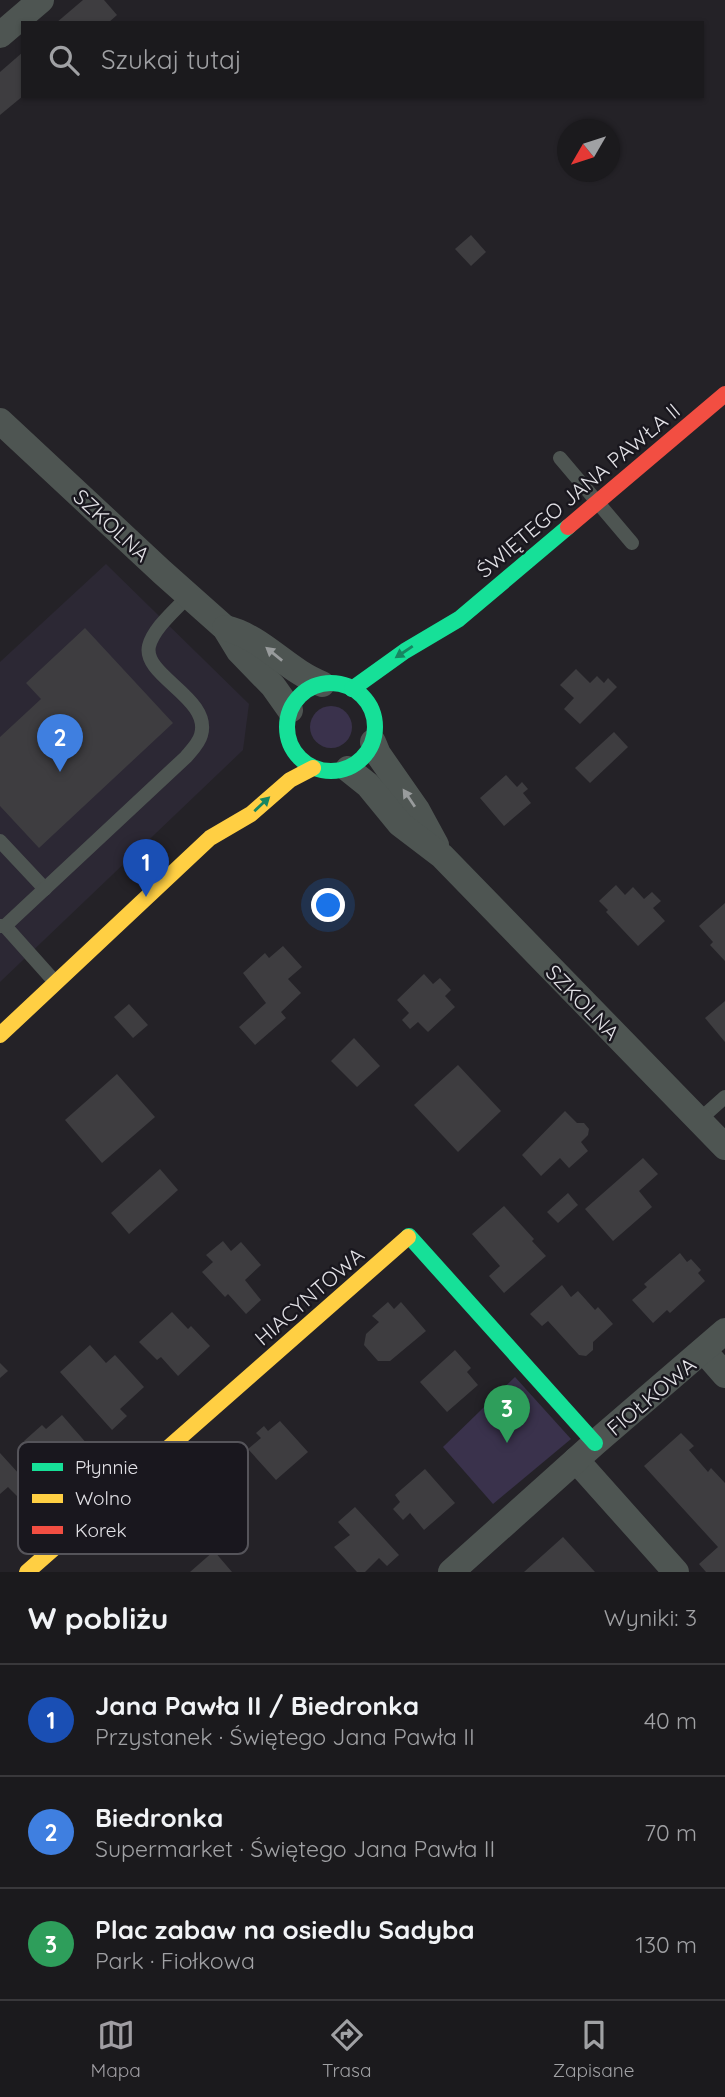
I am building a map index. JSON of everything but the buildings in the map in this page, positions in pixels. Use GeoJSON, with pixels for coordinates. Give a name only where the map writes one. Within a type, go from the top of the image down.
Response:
{"type":"FeatureCollection","features":[{"type":"Feature","properties":{"kind":"street"},"geometry":{"type":"LineString","coordinates":[[0,35],[41,0]]}},
{"type":"Feature","properties":{"kind":"street","name":"ŚWIĘTEGO JANA PAWŁA II"},"geometry":{"type":"LineString","coordinates":[[352,689],[405,651],[458,619],[725,394]]}},
{"type":"Feature","properties":{"kind":"street","name":"SZKOLNA"},"geometry":{"type":"LineString","coordinates":[[0,421],[225,628],[239,651],[273,686],[290,710]]}},
{"type":"Feature","properties":{"kind":"street","name":"ŚWIĘTEGO JANA PAWŁA II"},"geometry":{"type":"LineString","coordinates":[[429,654],[458,619]]}},
{"type":"Feature","properties":{"kind":"street","name":"SZKOLNA"},"geometry":{"type":"LineString","coordinates":[[225,628],[244,632],[292,669],[322,684]]}},
{"type":"Feature","properties":{"kind":"street"},"geometry":{"type":"LineString","coordinates":[[374,731],[370,707],[363,696],[338,683],[322,684],[309,689],[298,698],[286,723],[292,750],[302,761],[325,772],[348,769],[358,762],[374,731],[383,704]]}},
{"type":"Feature","properties":{"kind":"street","name":"SZKOLNA"},"geometry":{"type":"LineString","coordinates":[[374,731],[378,754],[417,810],[442,856]]}},
{"type":"Feature","properties":{"kind":"street"},"geometry":{"type":"LineString","coordinates":[[275,757],[287,737]]}},
{"type":"Feature","properties":{"kind":"street"},"geometry":{"type":"LineString","coordinates":[[0,1035],[210,838],[251,814],[290,780],[313,768]]}},
{"type":"Feature","properties":{"kind":"street","name":"SZKOLNA"},"geometry":{"type":"LineString","coordinates":[[348,769],[368,785],[400,824],[442,856],[725,1147]]}},
{"type":"Feature","properties":{"kind":"street"},"geometry":{"type":"LineString","coordinates":[[210,838],[229,807]]}},
{"type":"Feature","properties":{"kind":"street","name":"HIACYNTOWA"},"geometry":{"type":"LineString","coordinates":[[175,1442],[409,1236],[585,1452]]}},
{"type":"Feature","properties":{"kind":"street","name":"FIOŁKOWA"},"geometry":{"type":"LineString","coordinates":[[451,1572],[725,1331]]}},
{"type":"Feature","properties":{"kind":"street"},"geometry":{"type":"LineString","coordinates":[[704,1351],[725,1375]]}},
{"type":"Feature","properties":{"kind":"street"},"geometry":{"type":"LineString","coordinates":[[585,1452],[676,1572]]}},
{"type":"Feature","properties":{"kind":"street","name":"HIACYNTOWA"},"geometry":{"type":"LineString","coordinates":[[27,1572],[47,1554]]}},
{"type":"Feature","properties":{"kind":"lane"},"geometry":{"type":"LineString","coordinates":[[561,458],[632,543]]}},
{"type":"Feature","properties":{"kind":"lane"},"geometry":{"type":"LineString","coordinates":[[55,983],[3,926],[186,757],[197,743],[203,727],[197,709],[153,663],[149,653],[153,637],[189,596]]}},
{"type":"Feature","properties":{"kind":"lane"},"geometry":{"type":"LineString","coordinates":[[0,841],[45,889]]}},
{"type":"Feature","properties":{"kind":"lane"},"geometry":{"type":"LineString","coordinates":[[698,1121],[725,1097]]}},
{"type":"Feature","properties":{"kind":"shaded area"},"geometry":{"type":"Polygon","coordinates":[[[106,564],[249,704],[243,750],[0,982],[0,662],[106,564]]]}},
{"type":"Feature","properties":{"kind":"shaded area"},"geometry":{"type":"Polygon","coordinates":[[[331,706],[346,712],[352,727],[346,742],[331,748],[316,742],[310,727],[316,712],[331,706]]]}},
{"type":"Feature","properties":{"kind":"shaded area"},"geometry":{"type":"Polygon","coordinates":[[[515,1377],[571,1439],[493,1504],[443,1447],[515,1377]]]}},
{"type":"Feature","properties":{"kind":"traffic: fast"},"geometry":{"type":"LineString","coordinates":[[352,689],[405,651],[459,619],[568,527]]}},
{"type":"Feature","properties":{"kind":"traffic: fast"},"geometry":{"type":"LineString","coordinates":[[331,683],[356,690],[368,702],[375,727],[368,752],[356,764],[331,771],[306,764],[294,752],[287,727],[294,702],[306,690],[331,683]]}},
{"type":"Feature","properties":{"kind":"traffic: fast"},"geometry":{"type":"LineString","coordinates":[[408,1237],[595,1443]]}},
{"type":"Feature","properties":{"kind":"traffic: slow"},"geometry":{"type":"LineString","coordinates":[[0,1035],[210,838],[251,814],[290,780],[313,768]]}},
{"type":"Feature","properties":{"kind":"traffic: slow"},"geometry":{"type":"LineString","coordinates":[[175,1442],[408,1237]]}},
{"type":"Feature","properties":{"kind":"traffic: slow"},"geometry":{"type":"LineString","coordinates":[[27,1572],[47,1554]]}},
{"type":"Feature","properties":{"kind":"traffic: jam"},"geometry":{"type":"LineString","coordinates":[[568,527],[725,394]]}},
{"type":"Feature","properties":{"kind":"place","name":"Biedronka"},"geometry":{"type":"Point","coordinates":[60,772]}},
{"type":"Feature","properties":{"kind":"place","name":"Jana Pawła II / Biedronka"},"geometry":{"type":"Point","coordinates":[146,897]}},
{"type":"Feature","properties":{"kind":"place","name":"Plac zabaw na osiedlu Sadyba"},"geometry":{"type":"Point","coordinates":[507,1443]}}]}
